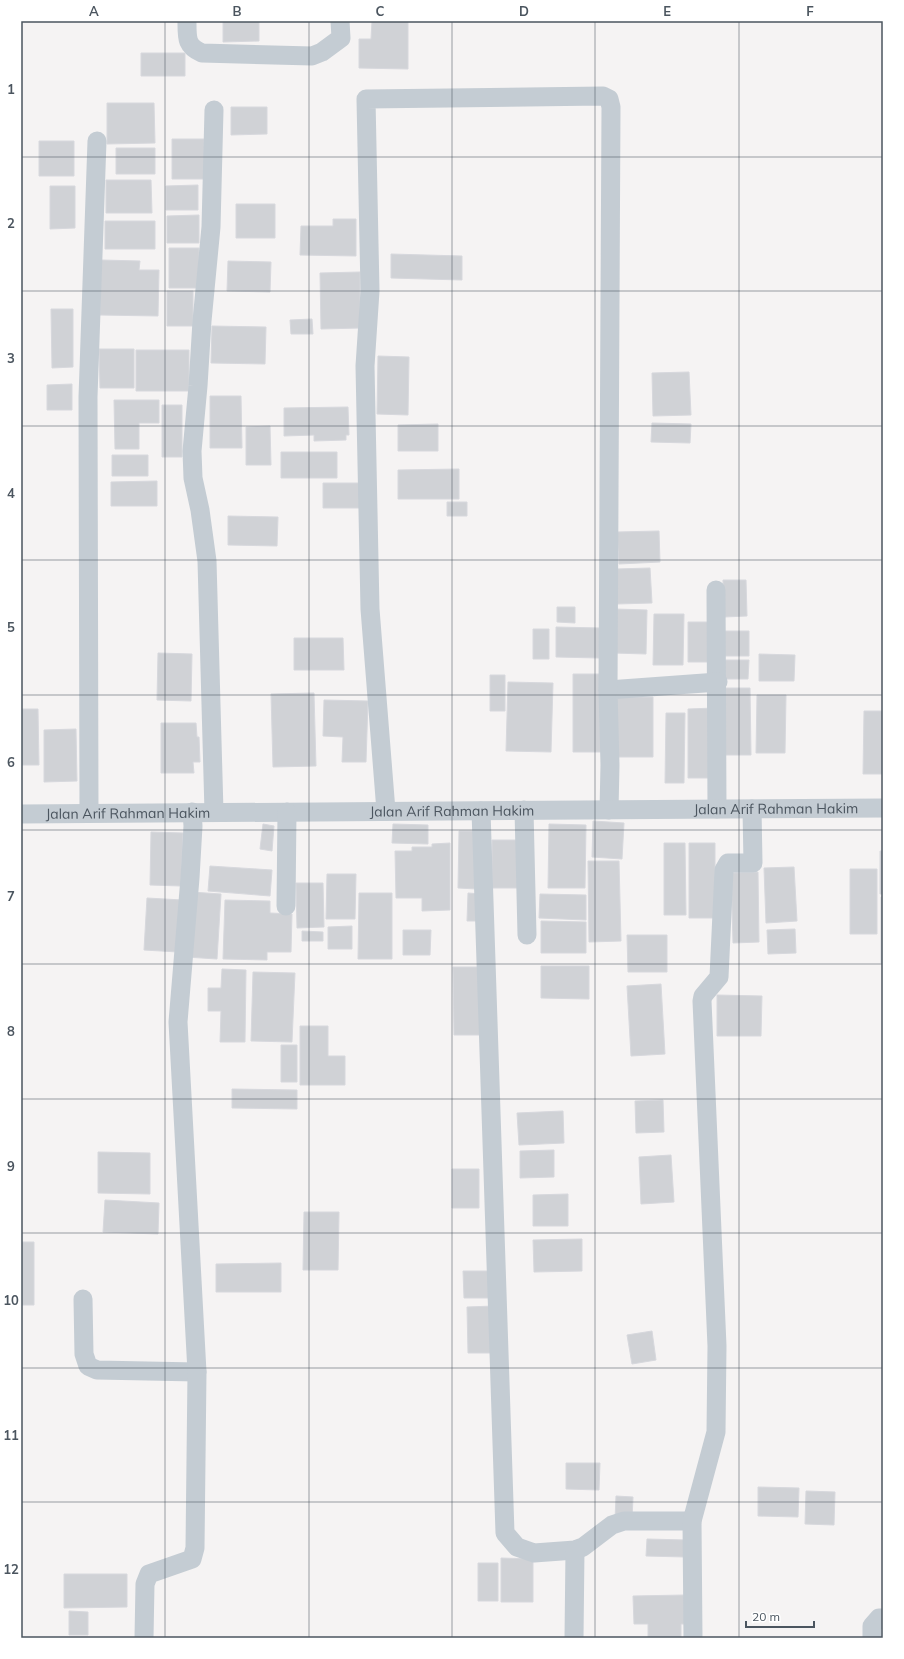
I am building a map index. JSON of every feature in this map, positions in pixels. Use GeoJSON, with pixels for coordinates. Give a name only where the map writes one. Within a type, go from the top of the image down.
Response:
{"type":"FeatureCollection","features":[{"type":"Feature","properties":{"kind":"street"},"geometry":{"type":"LineString","coordinates":[[187,21],[189,42],[192,49],[202,53],[312,56],[322,52],[341,38],[340,21]]}},
{"type":"Feature","properties":{"kind":"street"},"geometry":{"type":"LineString","coordinates":[[386,811],[370,609],[365,366],[370,291],[366,99],[603,96],[610,99],[611,115],[608,690],[610,765],[609,810]]}},
{"type":"Feature","properties":{"kind":"street"},"geometry":{"type":"LineString","coordinates":[[214,110],[211,227],[192,451],[193,478],[200,510],[207,561],[214,812]]}},
{"type":"Feature","properties":{"kind":"street"},"geometry":{"type":"LineString","coordinates":[[89,813],[88,397],[97,141]]}},
{"type":"Feature","properties":{"kind":"street"},"geometry":{"type":"LineString","coordinates":[[716,590],[718,682],[717,809]]}},
{"type":"Feature","properties":{"kind":"street"},"geometry":{"type":"LineString","coordinates":[[608,690],[718,682]]}},
{"type":"Feature","properties":{"kind":"street","name":"Jalan Arif Rahman Hakim"},"geometry":{"type":"LineString","coordinates":[[21,814],[883,808]]}},
{"type":"Feature","properties":{"kind":"street"},"geometry":{"type":"LineString","coordinates":[[693,1638],[692,1521],[716,1432],[717,1346],[702,1001],[703,996],[719,977],[724,870],[728,863],[750,864],[753,863],[754,860],[752,809]]}},
{"type":"Feature","properties":{"kind":"street"},"geometry":{"type":"LineString","coordinates":[[481,810],[505,1533],[517,1547],[534,1552],[575,1550],[583,1547],[612,1525],[624,1521],[692,1521]]}},
{"type":"Feature","properties":{"kind":"street"},"geometry":{"type":"LineString","coordinates":[[524,810],[527,935]]}},
{"type":"Feature","properties":{"kind":"street"},"geometry":{"type":"LineString","coordinates":[[144,1638],[145,1584],[149,1574],[192,1559],[195,1548],[197,1372],[178,1022],[190,878],[193,826],[192,812]]}},
{"type":"Feature","properties":{"kind":"street"},"geometry":{"type":"LineString","coordinates":[[286,906],[287,812]]}},
{"type":"Feature","properties":{"kind":"street"},"geometry":{"type":"LineString","coordinates":[[83,1299],[84,1354],[88,1366],[97,1370],[197,1372]]}},
{"type":"Feature","properties":{"kind":"street"},"geometry":{"type":"LineString","coordinates":[[574,1638],[575,1550]]}},
{"type":"Feature","properties":{"kind":"street"},"geometry":{"type":"LineString","coordinates":[[872,1638],[872,1626],[879,1618],[883,1618]]}},
{"type":"Feature","properties":{"kind":"building"},"geometry":{"type":"Polygon","coordinates":[[[223,21],[259,21],[259,41],[223,42],[223,21]]]}},
{"type":"Feature","properties":{"kind":"building"},"geometry":{"type":"Polygon","coordinates":[[[372,21],[408,21],[408,69],[359,68],[359,39],[371,39],[372,21]]]}},
{"type":"Feature","properties":{"kind":"building"},"geometry":{"type":"Polygon","coordinates":[[[141,53],[185,53],[185,76],[141,76],[141,53]]]}},
{"type":"Feature","properties":{"kind":"building"},"geometry":{"type":"Polygon","coordinates":[[[107,103],[154,103],[155,143],[107,144],[107,103]]]}},
{"type":"Feature","properties":{"kind":"building"},"geometry":{"type":"Polygon","coordinates":[[[231,107],[267,107],[267,134],[231,135],[231,107]]]}},
{"type":"Feature","properties":{"kind":"building"},"geometry":{"type":"Polygon","coordinates":[[[172,139],[204,139],[205,179],[172,179],[172,139]]]}},
{"type":"Feature","properties":{"kind":"building"},"geometry":{"type":"Polygon","coordinates":[[[39,141],[74,141],[74,176],[39,176],[39,141]]]}},
{"type":"Feature","properties":{"kind":"building"},"geometry":{"type":"Polygon","coordinates":[[[116,148],[155,148],[155,174],[116,174],[116,148]]]}},
{"type":"Feature","properties":{"kind":"building"},"geometry":{"type":"Polygon","coordinates":[[[106,180],[151,180],[152,213],[106,213],[106,180]]]}},
{"type":"Feature","properties":{"kind":"building"},"geometry":{"type":"Polygon","coordinates":[[[198,185],[198,210],[166,210],[166,186],[198,185]]]}},
{"type":"Feature","properties":{"kind":"building"},"geometry":{"type":"Polygon","coordinates":[[[50,186],[75,186],[75,228],[50,229],[50,186]]]}},
{"type":"Feature","properties":{"kind":"building"},"geometry":{"type":"Polygon","coordinates":[[[236,204],[275,204],[275,238],[236,238],[236,204]]]}},
{"type":"Feature","properties":{"kind":"building"},"geometry":{"type":"Polygon","coordinates":[[[199,215],[199,243],[167,243],[167,216],[199,215]]]}},
{"type":"Feature","properties":{"kind":"building"},"geometry":{"type":"Polygon","coordinates":[[[333,219],[356,219],[356,256],[300,255],[301,226],[333,226],[333,219]]]}},
{"type":"Feature","properties":{"kind":"building"},"geometry":{"type":"Polygon","coordinates":[[[105,221],[155,221],[155,249],[105,249],[105,221]]]}},
{"type":"Feature","properties":{"kind":"building"},"geometry":{"type":"Polygon","coordinates":[[[169,248],[199,248],[199,288],[169,288],[169,248]]]}},
{"type":"Feature","properties":{"kind":"building"},"geometry":{"type":"Polygon","coordinates":[[[391,254],[462,256],[462,280],[391,278],[391,254]]]}},
{"type":"Feature","properties":{"kind":"building"},"geometry":{"type":"Polygon","coordinates":[[[101,260],[140,261],[139,270],[159,270],[158,316],[100,315],[101,260]]]}},
{"type":"Feature","properties":{"kind":"building"},"geometry":{"type":"Polygon","coordinates":[[[228,261],[271,262],[270,292],[227,291],[228,261]]]}},
{"type":"Feature","properties":{"kind":"building"},"geometry":{"type":"Polygon","coordinates":[[[360,272],[360,328],[321,329],[320,273],[360,272]]]}},
{"type":"Feature","properties":{"kind":"building"},"geometry":{"type":"Polygon","coordinates":[[[167,291],[193,291],[193,326],[167,326],[167,291]]]}},
{"type":"Feature","properties":{"kind":"building"},"geometry":{"type":"Polygon","coordinates":[[[51,309],[73,309],[73,367],[52,368],[51,309]]]}},
{"type":"Feature","properties":{"kind":"building"},"geometry":{"type":"Polygon","coordinates":[[[312,319],[313,334],[291,334],[290,320],[312,319]]]}},
{"type":"Feature","properties":{"kind":"building"},"geometry":{"type":"Polygon","coordinates":[[[212,326],[266,327],[265,364],[211,363],[212,326]]]}},
{"type":"Feature","properties":{"kind":"building"},"geometry":{"type":"Polygon","coordinates":[[[99,349],[134,349],[134,388],[100,388],[99,349]]]}},
{"type":"Feature","properties":{"kind":"building"},"geometry":{"type":"Polygon","coordinates":[[[136,350],[189,350],[189,391],[136,391],[136,350]]]}},
{"type":"Feature","properties":{"kind":"building"},"geometry":{"type":"Polygon","coordinates":[[[378,356],[409,357],[408,415],[377,414],[378,356]]]}},
{"type":"Feature","properties":{"kind":"building"},"geometry":{"type":"Polygon","coordinates":[[[689,372],[691,415],[653,416],[652,373],[689,372]]]}},
{"type":"Feature","properties":{"kind":"building"},"geometry":{"type":"Polygon","coordinates":[[[72,384],[72,410],[47,410],[47,385],[72,384]]]}},
{"type":"Feature","properties":{"kind":"building"},"geometry":{"type":"Polygon","coordinates":[[[210,396],[241,396],[242,448],[210,448],[210,396]]]}},
{"type":"Feature","properties":{"kind":"building"},"geometry":{"type":"Polygon","coordinates":[[[114,400],[159,400],[159,423],[139,423],[139,449],[115,449],[114,400]]]}},
{"type":"Feature","properties":{"kind":"building"},"geometry":{"type":"Polygon","coordinates":[[[162,405],[182,405],[182,457],[162,457],[162,405]]]}},
{"type":"Feature","properties":{"kind":"building"},"geometry":{"type":"Polygon","coordinates":[[[348,407],[349,435],[346,435],[346,440],[314,441],[314,435],[284,436],[284,408],[348,407]]]}},
{"type":"Feature","properties":{"kind":"building"},"geometry":{"type":"Polygon","coordinates":[[[652,423],[691,424],[690,443],[651,442],[652,423]]]}},
{"type":"Feature","properties":{"kind":"building"},"geometry":{"type":"Polygon","coordinates":[[[438,424],[438,451],[398,451],[398,425],[438,424]]]}},
{"type":"Feature","properties":{"kind":"building"},"geometry":{"type":"Polygon","coordinates":[[[270,426],[271,465],[246,465],[246,427],[270,426]]]}},
{"type":"Feature","properties":{"kind":"building"},"geometry":{"type":"Polygon","coordinates":[[[281,452],[337,452],[337,478],[281,478],[281,452]]]}},
{"type":"Feature","properties":{"kind":"building"},"geometry":{"type":"Polygon","coordinates":[[[112,455],[148,455],[148,476],[112,476],[112,455]]]}},
{"type":"Feature","properties":{"kind":"building"},"geometry":{"type":"Polygon","coordinates":[[[459,469],[459,499],[398,499],[398,470],[459,469]]]}},
{"type":"Feature","properties":{"kind":"building"},"geometry":{"type":"Polygon","coordinates":[[[157,481],[157,506],[111,506],[111,482],[157,481]]]}},
{"type":"Feature","properties":{"kind":"building"},"geometry":{"type":"Polygon","coordinates":[[[323,483],[361,483],[361,508],[323,508],[323,483]]]}},
{"type":"Feature","properties":{"kind":"building"},"geometry":{"type":"Polygon","coordinates":[[[447,502],[467,502],[467,516],[447,516],[447,502]]]}},
{"type":"Feature","properties":{"kind":"building"},"geometry":{"type":"Polygon","coordinates":[[[228,516],[278,517],[277,546],[228,545],[228,516]]]}},
{"type":"Feature","properties":{"kind":"building"},"geometry":{"type":"Polygon","coordinates":[[[659,531],[660,562],[619,564],[617,532],[659,531]]]}},
{"type":"Feature","properties":{"kind":"building"},"geometry":{"type":"Polygon","coordinates":[[[650,568],[652,603],[617,604],[616,569],[650,568]]]}},
{"type":"Feature","properties":{"kind":"building"},"geometry":{"type":"Polygon","coordinates":[[[723,580],[746,580],[747,616],[724,617],[723,580]]]}},
{"type":"Feature","properties":{"kind":"building"},"geometry":{"type":"Polygon","coordinates":[[[557,607],[575,607],[575,623],[557,622],[557,607]]]}},
{"type":"Feature","properties":{"kind":"building"},"geometry":{"type":"Polygon","coordinates":[[[615,609],[647,610],[646,654],[614,653],[615,609]]]}},
{"type":"Feature","properties":{"kind":"building"},"geometry":{"type":"Polygon","coordinates":[[[654,614],[684,614],[683,665],[653,665],[654,614]]]}},
{"type":"Feature","properties":{"kind":"building"},"geometry":{"type":"Polygon","coordinates":[[[688,622],[711,622],[712,662],[688,662],[688,622]]]}},
{"type":"Feature","properties":{"kind":"building"},"geometry":{"type":"Polygon","coordinates":[[[556,627],[600,628],[599,658],[556,657],[556,627]]]}},
{"type":"Feature","properties":{"kind":"building"},"geometry":{"type":"Polygon","coordinates":[[[533,629],[549,629],[549,659],[533,659],[533,629]]]}},
{"type":"Feature","properties":{"kind":"building"},"geometry":{"type":"Polygon","coordinates":[[[723,631],[749,631],[749,656],[723,656],[723,631]]]}},
{"type":"Feature","properties":{"kind":"building"},"geometry":{"type":"Polygon","coordinates":[[[294,638],[343,638],[344,670],[294,670],[294,638]]]}},
{"type":"Feature","properties":{"kind":"building"},"geometry":{"type":"Polygon","coordinates":[[[158,653],[192,654],[191,701],[157,700],[158,653]]]}},
{"type":"Feature","properties":{"kind":"building"},"geometry":{"type":"Polygon","coordinates":[[[759,654],[795,655],[794,681],[759,681],[759,654]]]}},
{"type":"Feature","properties":{"kind":"building"},"geometry":{"type":"Polygon","coordinates":[[[724,660],[749,660],[748,679],[723,679],[724,660]]]}},
{"type":"Feature","properties":{"kind":"building"},"geometry":{"type":"Polygon","coordinates":[[[573,674],[605,674],[604,752],[573,752],[573,674]]]}},
{"type":"Feature","properties":{"kind":"building"},"geometry":{"type":"Polygon","coordinates":[[[490,675],[505,675],[505,711],[490,711],[490,675]]]}},
{"type":"Feature","properties":{"kind":"building"},"geometry":{"type":"Polygon","coordinates":[[[508,682],[553,683],[551,752],[506,751],[508,682]]]}},
{"type":"Feature","properties":{"kind":"building"},"geometry":{"type":"Polygon","coordinates":[[[720,688],[750,688],[751,755],[720,755],[720,688]]]}},
{"type":"Feature","properties":{"kind":"building"},"geometry":{"type":"Polygon","coordinates":[[[314,693],[316,766],[273,767],[271,694],[314,693]]]}},
{"type":"Feature","properties":{"kind":"building"},"geometry":{"type":"Polygon","coordinates":[[[757,695],[786,695],[785,753],[756,753],[757,695]]]}},
{"type":"Feature","properties":{"kind":"building"},"geometry":{"type":"Polygon","coordinates":[[[616,697],[653,697],[653,757],[617,757],[616,697]]]}},
{"type":"Feature","properties":{"kind":"building"},"geometry":{"type":"Polygon","coordinates":[[[324,700],[368,701],[366,762],[342,762],[343,737],[323,736],[324,700]]]}},
{"type":"Feature","properties":{"kind":"building"},"geometry":{"type":"Polygon","coordinates":[[[715,708],[716,778],[688,778],[688,709],[715,708]]]}},
{"type":"Feature","properties":{"kind":"building"},"geometry":{"type":"Polygon","coordinates":[[[21,709],[38,709],[39,765],[21,765],[21,709]]]}},
{"type":"Feature","properties":{"kind":"building"},"geometry":{"type":"Polygon","coordinates":[[[864,711],[883,711],[883,774],[863,774],[864,711]]]}},
{"type":"Feature","properties":{"kind":"building"},"geometry":{"type":"Polygon","coordinates":[[[666,713],[685,713],[684,783],[665,783],[666,713]]]}},
{"type":"Feature","properties":{"kind":"building"},"geometry":{"type":"Polygon","coordinates":[[[161,723],[196,723],[197,737],[199,737],[200,762],[193,762],[194,773],[161,773],[161,723]]]}},
{"type":"Feature","properties":{"kind":"building"},"geometry":{"type":"Polygon","coordinates":[[[76,729],[77,781],[44,782],[44,730],[76,729]]]}},
{"type":"Feature","properties":{"kind":"building"},"geometry":{"type":"Polygon","coordinates":[[[593,821],[624,823],[622,859],[592,857],[593,821]]]}},
{"type":"Feature","properties":{"kind":"building"},"geometry":{"type":"Polygon","coordinates":[[[263,824],[274,826],[272,851],[260,849],[263,824]]]}},
{"type":"Feature","properties":{"kind":"building"},"geometry":{"type":"Polygon","coordinates":[[[393,824],[428,825],[428,844],[392,843],[393,824]]]}},
{"type":"Feature","properties":{"kind":"building"},"geometry":{"type":"Polygon","coordinates":[[[549,824],[586,825],[585,888],[548,888],[549,824]]]}},
{"type":"Feature","properties":{"kind":"building"},"geometry":{"type":"Polygon","coordinates":[[[459,831],[478,831],[477,889],[458,888],[459,831]]]}},
{"type":"Feature","properties":{"kind":"building"},"geometry":{"type":"Polygon","coordinates":[[[151,832],[183,833],[181,886],[150,885],[151,832]]]}},
{"type":"Feature","properties":{"kind":"building"},"geometry":{"type":"Polygon","coordinates":[[[492,840],[519,840],[519,888],[492,888],[492,840]]]}},
{"type":"Feature","properties":{"kind":"building"},"geometry":{"type":"Polygon","coordinates":[[[450,843],[450,910],[422,911],[422,898],[396,898],[395,851],[412,851],[412,847],[432,847],[432,844],[450,843]]]}},
{"type":"Feature","properties":{"kind":"building"},"geometry":{"type":"Polygon","coordinates":[[[664,843],[685,843],[686,915],[664,915],[664,843]]]}},
{"type":"Feature","properties":{"kind":"building"},"geometry":{"type":"Polygon","coordinates":[[[689,843],[715,843],[715,918],[689,918],[689,843]]]}},
{"type":"Feature","properties":{"kind":"building"},"geometry":{"type":"Polygon","coordinates":[[[880,851],[883,851],[883,894],[880,894],[880,851]]]}},
{"type":"Feature","properties":{"kind":"building"},"geometry":{"type":"Polygon","coordinates":[[[588,861],[619,861],[621,941],[589,942],[588,861]]]}},
{"type":"Feature","properties":{"kind":"building"},"geometry":{"type":"Polygon","coordinates":[[[210,866],[272,870],[270,896],[208,891],[210,866]]]}},
{"type":"Feature","properties":{"kind":"building"},"geometry":{"type":"Polygon","coordinates":[[[794,867],[797,921],[766,923],[764,868],[794,867]]]}},
{"type":"Feature","properties":{"kind":"building"},"geometry":{"type":"Polygon","coordinates":[[[850,869],[877,869],[877,934],[850,934],[850,869]]]}},
{"type":"Feature","properties":{"kind":"building"},"geometry":{"type":"Polygon","coordinates":[[[758,872],[759,942],[733,943],[731,873],[758,872]]]}},
{"type":"Feature","properties":{"kind":"building"},"geometry":{"type":"Polygon","coordinates":[[[327,874],[356,874],[355,919],[326,919],[327,874]]]}},
{"type":"Feature","properties":{"kind":"building"},"geometry":{"type":"Polygon","coordinates":[[[296,883],[323,883],[324,927],[297,928],[296,883]]]}},
{"type":"Feature","properties":{"kind":"building"},"geometry":{"type":"Polygon","coordinates":[[[191,892],[221,894],[217,959],[186,957],[191,892]]]}},
{"type":"Feature","properties":{"kind":"building"},"geometry":{"type":"Polygon","coordinates":[[[359,893],[392,893],[392,959],[358,959],[359,893]]]}},
{"type":"Feature","properties":{"kind":"building"},"geometry":{"type":"Polygon","coordinates":[[[468,893],[481,894],[481,921],[467,921],[468,893]]]}},
{"type":"Feature","properties":{"kind":"building"},"geometry":{"type":"Polygon","coordinates":[[[540,894],[586,895],[586,920],[539,918],[540,894]]]}},
{"type":"Feature","properties":{"kind":"building"},"geometry":{"type":"Polygon","coordinates":[[[881,897],[883,897],[883,963],[881,963],[881,897]]]}},
{"type":"Feature","properties":{"kind":"building"},"geometry":{"type":"Polygon","coordinates":[[[147,898],[182,900],[178,952],[144,950],[147,898]]]}},
{"type":"Feature","properties":{"kind":"building"},"geometry":{"type":"Polygon","coordinates":[[[225,900],[270,901],[270,913],[292,914],[291,952],[267,952],[267,960],[223,959],[225,900]]]}},
{"type":"Feature","properties":{"kind":"building"},"geometry":{"type":"Polygon","coordinates":[[[541,921],[586,922],[586,953],[541,953],[541,921]]]}},
{"type":"Feature","properties":{"kind":"building"},"geometry":{"type":"Polygon","coordinates":[[[352,926],[352,949],[328,949],[328,927],[352,926]]]}},
{"type":"Feature","properties":{"kind":"building"},"geometry":{"type":"Polygon","coordinates":[[[795,929],[796,953],[768,954],[767,930],[795,929]]]}},
{"type":"Feature","properties":{"kind":"building"},"geometry":{"type":"Polygon","coordinates":[[[403,930],[431,930],[430,955],[403,955],[403,930]]]}},
{"type":"Feature","properties":{"kind":"building"},"geometry":{"type":"Polygon","coordinates":[[[302,931],[323,932],[323,941],[302,941],[302,931]]]}},
{"type":"Feature","properties":{"kind":"building"},"geometry":{"type":"Polygon","coordinates":[[[627,935],[667,935],[667,972],[628,972],[627,935]]]}},
{"type":"Feature","properties":{"kind":"building"},"geometry":{"type":"Polygon","coordinates":[[[541,966],[589,966],[589,999],[541,998],[541,966]]]}},
{"type":"Feature","properties":{"kind":"building"},"geometry":{"type":"Polygon","coordinates":[[[453,967],[481,967],[483,1035],[454,1035],[453,967]]]}},
{"type":"Feature","properties":{"kind":"building"},"geometry":{"type":"Polygon","coordinates":[[[222,969],[246,970],[245,1042],[220,1042],[221,1011],[208,1011],[208,988],[221,988],[222,969]]]}},
{"type":"Feature","properties":{"kind":"building"},"geometry":{"type":"Polygon","coordinates":[[[253,972],[295,973],[292,1042],[251,1041],[253,972]]]}},
{"type":"Feature","properties":{"kind":"building"},"geometry":{"type":"Polygon","coordinates":[[[661,984],[665,1054],[631,1056],[627,986],[661,984]]]}},
{"type":"Feature","properties":{"kind":"building"},"geometry":{"type":"Polygon","coordinates":[[[717,995],[762,996],[761,1036],[717,1036],[717,995]]]}},
{"type":"Feature","properties":{"kind":"building"},"geometry":{"type":"Polygon","coordinates":[[[300,1026],[328,1026],[328,1056],[345,1056],[345,1085],[300,1085],[300,1026]]]}},
{"type":"Feature","properties":{"kind":"building"},"geometry":{"type":"Polygon","coordinates":[[[281,1045],[297,1045],[297,1082],[281,1082],[281,1045]]]}},
{"type":"Feature","properties":{"kind":"building"},"geometry":{"type":"Polygon","coordinates":[[[232,1089],[297,1090],[297,1109],[232,1108],[232,1089]]]}},
{"type":"Feature","properties":{"kind":"building"},"geometry":{"type":"Polygon","coordinates":[[[663,1100],[664,1132],[636,1133],[635,1101],[663,1100]]]}},
{"type":"Feature","properties":{"kind":"building"},"geometry":{"type":"Polygon","coordinates":[[[563,1111],[564,1143],[519,1145],[517,1113],[563,1111]]]}},
{"type":"Feature","properties":{"kind":"building"},"geometry":{"type":"Polygon","coordinates":[[[554,1150],[554,1177],[520,1178],[520,1151],[554,1150]]]}},
{"type":"Feature","properties":{"kind":"building"},"geometry":{"type":"Polygon","coordinates":[[[98,1152],[150,1153],[150,1194],[98,1193],[98,1152]]]}},
{"type":"Feature","properties":{"kind":"building"},"geometry":{"type":"Polygon","coordinates":[[[671,1155],[674,1202],[641,1204],[639,1157],[671,1155]]]}},
{"type":"Feature","properties":{"kind":"building"},"geometry":{"type":"Polygon","coordinates":[[[452,1169],[479,1169],[479,1208],[452,1208],[452,1169]]]}},
{"type":"Feature","properties":{"kind":"building"},"geometry":{"type":"Polygon","coordinates":[[[568,1194],[568,1226],[533,1226],[533,1195],[568,1194]]]}},
{"type":"Feature","properties":{"kind":"building"},"geometry":{"type":"Polygon","coordinates":[[[105,1200],[159,1203],[158,1234],[103,1232],[105,1200]]]}},
{"type":"Feature","properties":{"kind":"building"},"geometry":{"type":"Polygon","coordinates":[[[304,1212],[339,1212],[338,1270],[303,1270],[304,1212]]]}},
{"type":"Feature","properties":{"kind":"building"},"geometry":{"type":"Polygon","coordinates":[[[582,1239],[582,1271],[534,1272],[533,1240],[582,1239]]]}},
{"type":"Feature","properties":{"kind":"building"},"geometry":{"type":"Polygon","coordinates":[[[21,1242],[34,1242],[34,1305],[21,1305],[21,1242]]]}},
{"type":"Feature","properties":{"kind":"building"},"geometry":{"type":"Polygon","coordinates":[[[281,1263],[281,1292],[216,1292],[216,1264],[281,1263]]]}},
{"type":"Feature","properties":{"kind":"building"},"geometry":{"type":"Polygon","coordinates":[[[463,1271],[491,1271],[492,1298],[464,1298],[463,1271]]]}},
{"type":"Feature","properties":{"kind":"building"},"geometry":{"type":"Polygon","coordinates":[[[494,1306],[495,1353],[468,1353],[467,1307],[494,1306]]]}},
{"type":"Feature","properties":{"kind":"building"},"geometry":{"type":"Polygon","coordinates":[[[652,1331],[656,1360],[632,1364],[627,1335],[652,1331]]]}},
{"type":"Feature","properties":{"kind":"building"},"geometry":{"type":"Polygon","coordinates":[[[566,1463],[600,1463],[599,1490],[566,1489],[566,1463]]]}},
{"type":"Feature","properties":{"kind":"building"},"geometry":{"type":"Polygon","coordinates":[[[758,1487],[799,1488],[798,1517],[758,1516],[758,1487]]]}},
{"type":"Feature","properties":{"kind":"building"},"geometry":{"type":"Polygon","coordinates":[[[806,1491],[835,1492],[834,1525],[805,1524],[806,1491]]]}},
{"type":"Feature","properties":{"kind":"building"},"geometry":{"type":"Polygon","coordinates":[[[616,1496],[633,1497],[632,1520],[615,1520],[616,1496]]]}},
{"type":"Feature","properties":{"kind":"building"},"geometry":{"type":"Polygon","coordinates":[[[647,1539],[686,1540],[685,1557],[646,1556],[647,1539]]]}},
{"type":"Feature","properties":{"kind":"building"},"geometry":{"type":"Polygon","coordinates":[[[501,1558],[533,1559],[533,1602],[501,1602],[501,1558]]]}},
{"type":"Feature","properties":{"kind":"building"},"geometry":{"type":"Polygon","coordinates":[[[478,1563],[498,1563],[498,1601],[478,1601],[478,1563]]]}},
{"type":"Feature","properties":{"kind":"building"},"geometry":{"type":"Polygon","coordinates":[[[64,1574],[127,1574],[127,1607],[64,1608],[64,1574]]]}},
{"type":"Feature","properties":{"kind":"building"},"geometry":{"type":"Polygon","coordinates":[[[685,1595],[686,1624],[681,1624],[681,1638],[648,1638],[648,1624],[634,1624],[633,1596],[685,1595]]]}},
{"type":"Feature","properties":{"kind":"building"},"geometry":{"type":"Polygon","coordinates":[[[69,1611],[88,1612],[88,1635],[69,1635],[69,1611]]]}}]}
